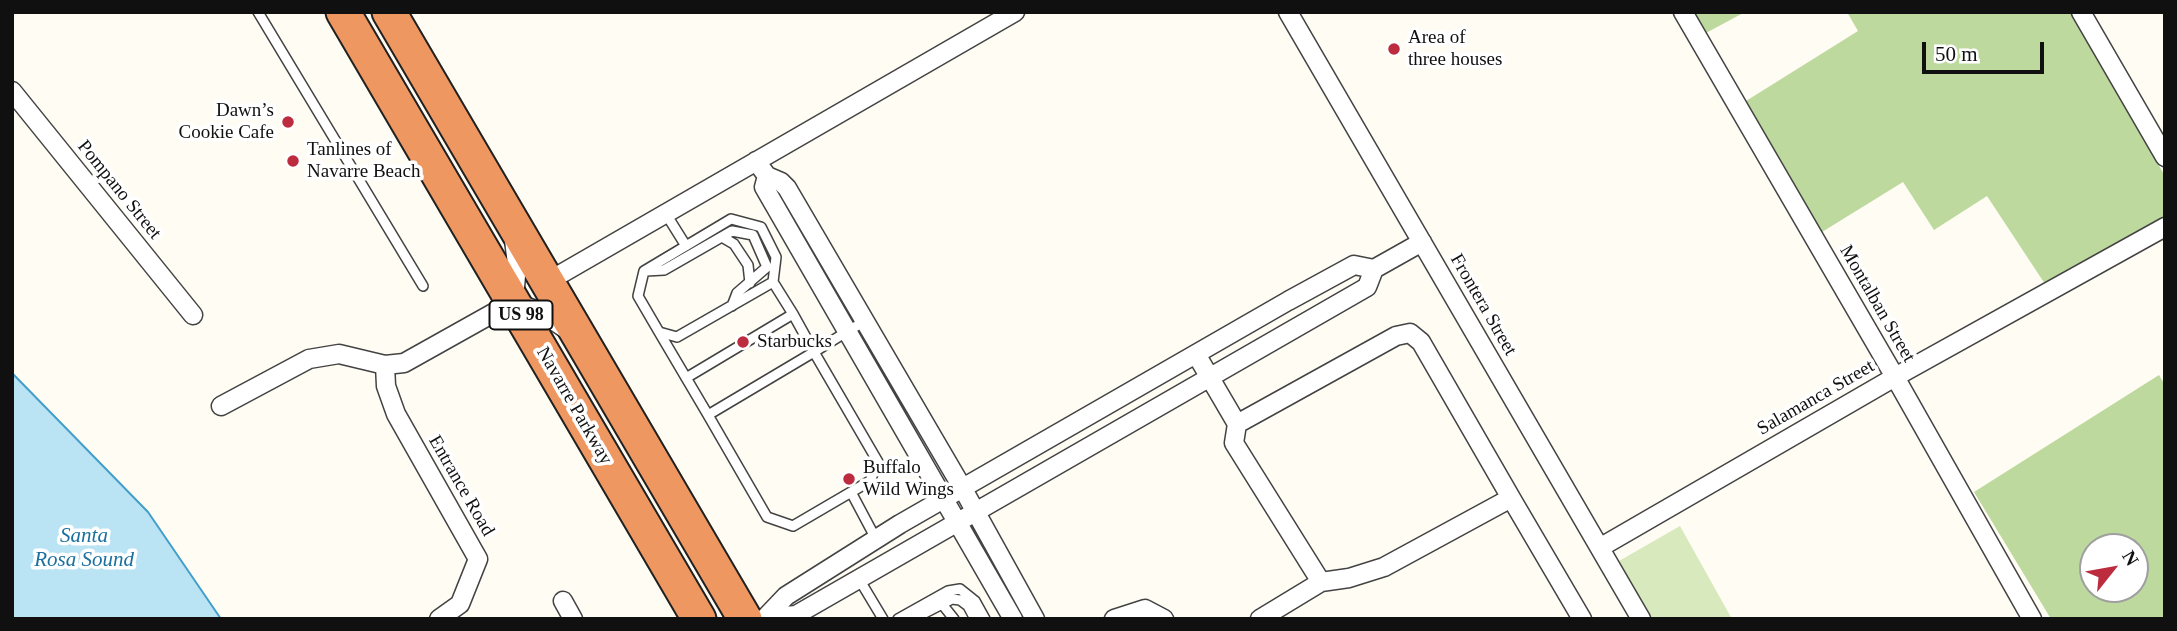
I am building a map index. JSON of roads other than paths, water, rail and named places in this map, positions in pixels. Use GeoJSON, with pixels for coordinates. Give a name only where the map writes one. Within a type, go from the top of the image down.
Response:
{"type":"FeatureCollection","features":[{"type":"Feature","properties":{"kind":"highway","name":"Navarre Parkway"},"geometry":{"type":"LineString","coordinates":[[343,12],[699,619]]}},
{"type":"Feature","properties":{"kind":"highway","name":"Navarre Parkway"},"geometry":{"type":"LineString","coordinates":[[389,12],[744,619]]}},
{"type":"Feature","properties":{"kind":"street"},"geometry":{"type":"LineString","coordinates":[[547,282],[666,214],[762,169],[1015,12]]}},
{"type":"Feature","properties":{"kind":"street","name":"Frontera Street"},"geometry":{"type":"LineString","coordinates":[[1288,12],[1641,619]]}},
{"type":"Feature","properties":{"kind":"street","name":"Montalban Street"},"geometry":{"type":"LineString","coordinates":[[1683,12],[2032,619]]}},
{"type":"Feature","properties":{"kind":"street"},"geometry":{"type":"LineString","coordinates":[[2081,12],[2165,157]]}},
{"type":"Feature","properties":{"kind":"street","name":"Pompano Street"},"geometry":{"type":"LineString","coordinates":[[12,91],[193,315]]}},
{"type":"Feature","properties":{"kind":"street"},"geometry":{"type":"LineString","coordinates":[[762,169],[787,188],[865,321],[970,485],[975,513],[1035,619]]}},
{"type":"Feature","properties":{"kind":"street"},"geometry":{"type":"LineString","coordinates":[[762,169],[764,187],[1013,619]]}},
{"type":"Feature","properties":{"kind":"street"},"geometry":{"type":"LineString","coordinates":[[511,220],[517,264],[513,302]]}},
{"type":"Feature","properties":{"kind":"street","name":"Salamanca Street"},"geometry":{"type":"LineString","coordinates":[[1601,547],[1895,377],[2165,227]]}},
{"type":"Feature","properties":{"kind":"street"},"geometry":{"type":"LineString","coordinates":[[765,619],[796,615],[975,513],[1367,287],[1374,269],[1422,242]]}},
{"type":"Feature","properties":{"kind":"street"},"geometry":{"type":"LineString","coordinates":[[765,619],[786,596],[876,539],[1196,354],[1354,265],[1374,269]]}},
{"type":"Feature","properties":{"kind":"street"},"geometry":{"type":"LineString","coordinates":[[221,406],[309,359],[339,354],[385,365],[404,363],[513,302],[541,312],[559,323],[584,345]]}},
{"type":"Feature","properties":{"kind":"street"},"geometry":{"type":"LineString","coordinates":[[1237,424],[1396,336],[1410,333],[1421,342],[1581,619]]}},
{"type":"Feature","properties":{"kind":"street"},"geometry":{"type":"LineString","coordinates":[[1196,354],[1237,424],[1234,443],[1321,582]]}},
{"type":"Feature","properties":{"kind":"street","name":"Entrance Road"},"geometry":{"type":"LineString","coordinates":[[385,365],[386,386],[396,414],[478,559],[460,604],[439,619]]}},
{"type":"Feature","properties":{"kind":"street"},"geometry":{"type":"LineString","coordinates":[[1260,619],[1321,582],[1349,578],[1384,567],[1511,498]]}},
{"type":"Feature","properties":{"kind":"street"},"geometry":{"type":"LineString","coordinates":[[563,601],[573,619]]}},
{"type":"Feature","properties":{"kind":"street"},"geometry":{"type":"LineString","coordinates":[[1114,619],[1145,609],[1164,619]]}},
{"type":"Feature","properties":{"kind":"lane"},"geometry":{"type":"LineString","coordinates":[[258,12],[422,286]]}},
{"type":"Feature","properties":{"kind":"lane"},"geometry":{"type":"LineString","coordinates":[[666,214],[686,246]]}},
{"type":"Feature","properties":{"kind":"lane"},"geometry":{"type":"LineString","coordinates":[[731,219],[761,227],[776,257],[773,282],[878,462],[870,481],[793,526],[767,517],[638,296],[644,271],[686,246],[731,219]]}},
{"type":"Feature","properties":{"kind":"lane"},"geometry":{"type":"LineString","coordinates":[[644,271],[664,270],[732,231],[753,235],[767,267],[737,293],[732,306]]}},
{"type":"Feature","properties":{"kind":"lane"},"geometry":{"type":"LineString","coordinates":[[722,237],[734,244],[748,265],[750,283]]}},
{"type":"Feature","properties":{"kind":"lane"},"geometry":{"type":"LineString","coordinates":[[659,332],[677,338],[773,282]]}},
{"type":"Feature","properties":{"kind":"lane"},"geometry":{"type":"LineString","coordinates":[[686,378],[793,314]]}},
{"type":"Feature","properties":{"kind":"lane"},"geometry":{"type":"LineString","coordinates":[[708,415],[865,321]]}},
{"type":"Feature","properties":{"kind":"lane"},"geometry":{"type":"LineString","coordinates":[[851,492],[876,539]]}},
{"type":"Feature","properties":{"kind":"lane"},"geometry":{"type":"LineString","coordinates":[[859,579],[883,619]]}},
{"type":"Feature","properties":{"kind":"lane"},"geometry":{"type":"LineString","coordinates":[[898,619],[948,591],[960,589],[975,601],[985,619]]}},
{"type":"Feature","properties":{"kind":"lane"},"geometry":{"type":"LineString","coordinates":[[913,619],[952,599],[960,600],[968,606],[975,619]]}},
{"type":"Feature","properties":{"kind":"lane"},"geometry":{"type":"LineString","coordinates":[[942,604],[954,619]]}},
{"type":"Feature","properties":{"kind":"water","name":"Santa Rosa Sound"},"geometry":{"type":"Polygon","coordinates":[[[12,373],[148,512],[221,619],[12,619],[12,373]]]}},
{"type":"Feature","properties":{"kind":"place","name":"Area of three houses"},"geometry":{"type":"Point","coordinates":[1394,49]}},
{"type":"Feature","properties":{"kind":"place","name":"Dawn’s Cookie Cafe"},"geometry":{"type":"Point","coordinates":[288,122]}},
{"type":"Feature","properties":{"kind":"place","name":"Tanlines of Navarre Beach"},"geometry":{"type":"Point","coordinates":[293,161]}},
{"type":"Feature","properties":{"kind":"place","name":"Starbucks"},"geometry":{"type":"Point","coordinates":[743,342]}},
{"type":"Feature","properties":{"kind":"place","name":"Buffalo Wild Wings"},"geometry":{"type":"Point","coordinates":[849,479]}}]}
